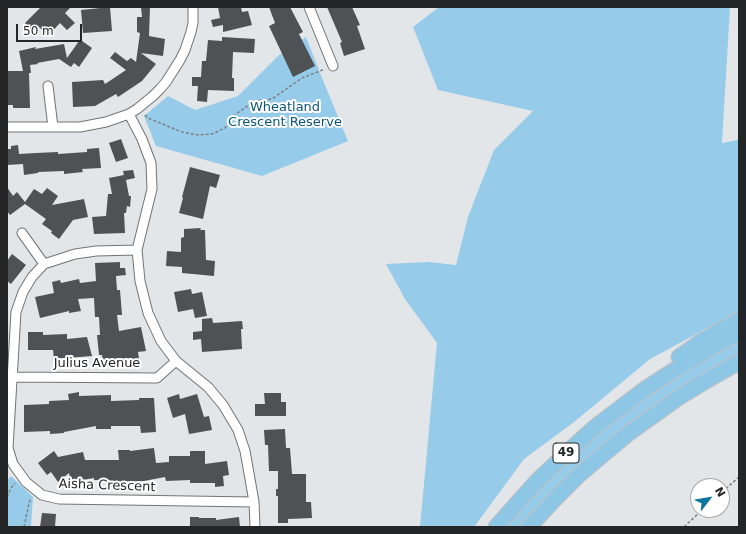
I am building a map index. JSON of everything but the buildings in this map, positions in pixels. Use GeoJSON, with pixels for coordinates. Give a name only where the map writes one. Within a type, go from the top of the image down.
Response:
{"type":"FeatureCollection","features":[{"type":"Feature","properties":{"kind":"highway"},"geometry":{"type":"LineString","coordinates":[[645,389],[675,360],[700,342],[739,320]]}},
{"type":"Feature","properties":{"kind":"highway","name":"49"},"geometry":{"type":"LineString","coordinates":[[496,527],[537,481],[595,427],[645,389],[700,354],[739,333]]}},
{"type":"Feature","properties":{"kind":"highway","name":"49"},"geometry":{"type":"LineString","coordinates":[[530,527],[580,474],[629,433],[678,398],[739,362]]}},
{"type":"Feature","properties":{"kind":"street"},"geometry":{"type":"LineString","coordinates":[[7,127],[80,127],[106,122],[133,112],[160,89],[180,60],[191,32],[193,23],[193,7]]}},
{"type":"Feature","properties":{"kind":"street"},"geometry":{"type":"LineString","coordinates":[[309,7],[333,66]]}},
{"type":"Feature","properties":{"kind":"street"},"geometry":{"type":"LineString","coordinates":[[48,86],[53,127]]}},
{"type":"Feature","properties":{"kind":"street"},"geometry":{"type":"LineString","coordinates":[[133,112],[151,163],[152,189],[137,250],[140,281],[148,313],[161,341],[176,361],[208,387],[223,405],[238,430],[245,451],[254,502],[256,527]]}},
{"type":"Feature","properties":{"kind":"street"},"geometry":{"type":"LineString","coordinates":[[22,234],[44,264],[75,254],[96,251],[137,250]]}},
{"type":"Feature","properties":{"kind":"street","name":"Aisha Crescent"},"geometry":{"type":"LineString","coordinates":[[44,264],[32,277],[23,292],[16,312],[8,448],[13,464],[26,482],[42,495],[59,499],[254,502]]}},
{"type":"Feature","properties":{"kind":"street","name":"Julius Avenue"},"geometry":{"type":"LineString","coordinates":[[12,377],[157,378],[176,361]]}},
{"type":"Feature","properties":{"kind":"path"},"geometry":{"type":"LineString","coordinates":[[133,112],[182,132],[198,135],[212,134],[225,128],[233,116],[255,101],[272,99],[302,78],[333,66]]}},
{"type":"Feature","properties":{"kind":"path"},"geometry":{"type":"LineString","coordinates":[[7,497],[11,488],[21,475]]}},
{"type":"Feature","properties":{"kind":"path"},"geometry":{"type":"LineString","coordinates":[[730,485],[739,477]]}},
{"type":"Feature","properties":{"kind":"path"},"geometry":{"type":"LineString","coordinates":[[24,527],[29,503],[35,489]]}},
{"type":"Feature","properties":{"kind":"path"},"geometry":{"type":"LineString","coordinates":[[684,527],[694,518]]}},
{"type":"Feature","properties":{"kind":"green space"},"geometry":{"type":"Polygon","coordinates":[[[439,7],[730,7],[722,143],[738,140],[739,143],[739,311],[650,359],[574,422],[524,459],[474,527],[420,527],[437,343],[405,299],[386,264],[429,262],[456,265],[468,217],[494,150],[533,111],[438,90],[413,27],[439,7]]]}},
{"type":"Feature","properties":{"kind":"green space","name":"Wheatland Crescent Reserve"},"geometry":{"type":"Polygon","coordinates":[[[306,37],[348,141],[262,176],[156,146],[144,116],[168,96],[195,110],[238,96],[278,56],[306,37]]]}},
{"type":"Feature","properties":{"kind":"green space"},"geometry":{"type":"Polygon","coordinates":[[[739,341],[739,354],[719,365],[523,527],[503,527],[533,494],[604,429],[650,394],[696,365],[739,341]]]}},
{"type":"Feature","properties":{"kind":"green space"},"geometry":{"type":"Polygon","coordinates":[[[11,476],[33,497],[31,527],[7,527],[7,481],[11,476]]]}}]}
